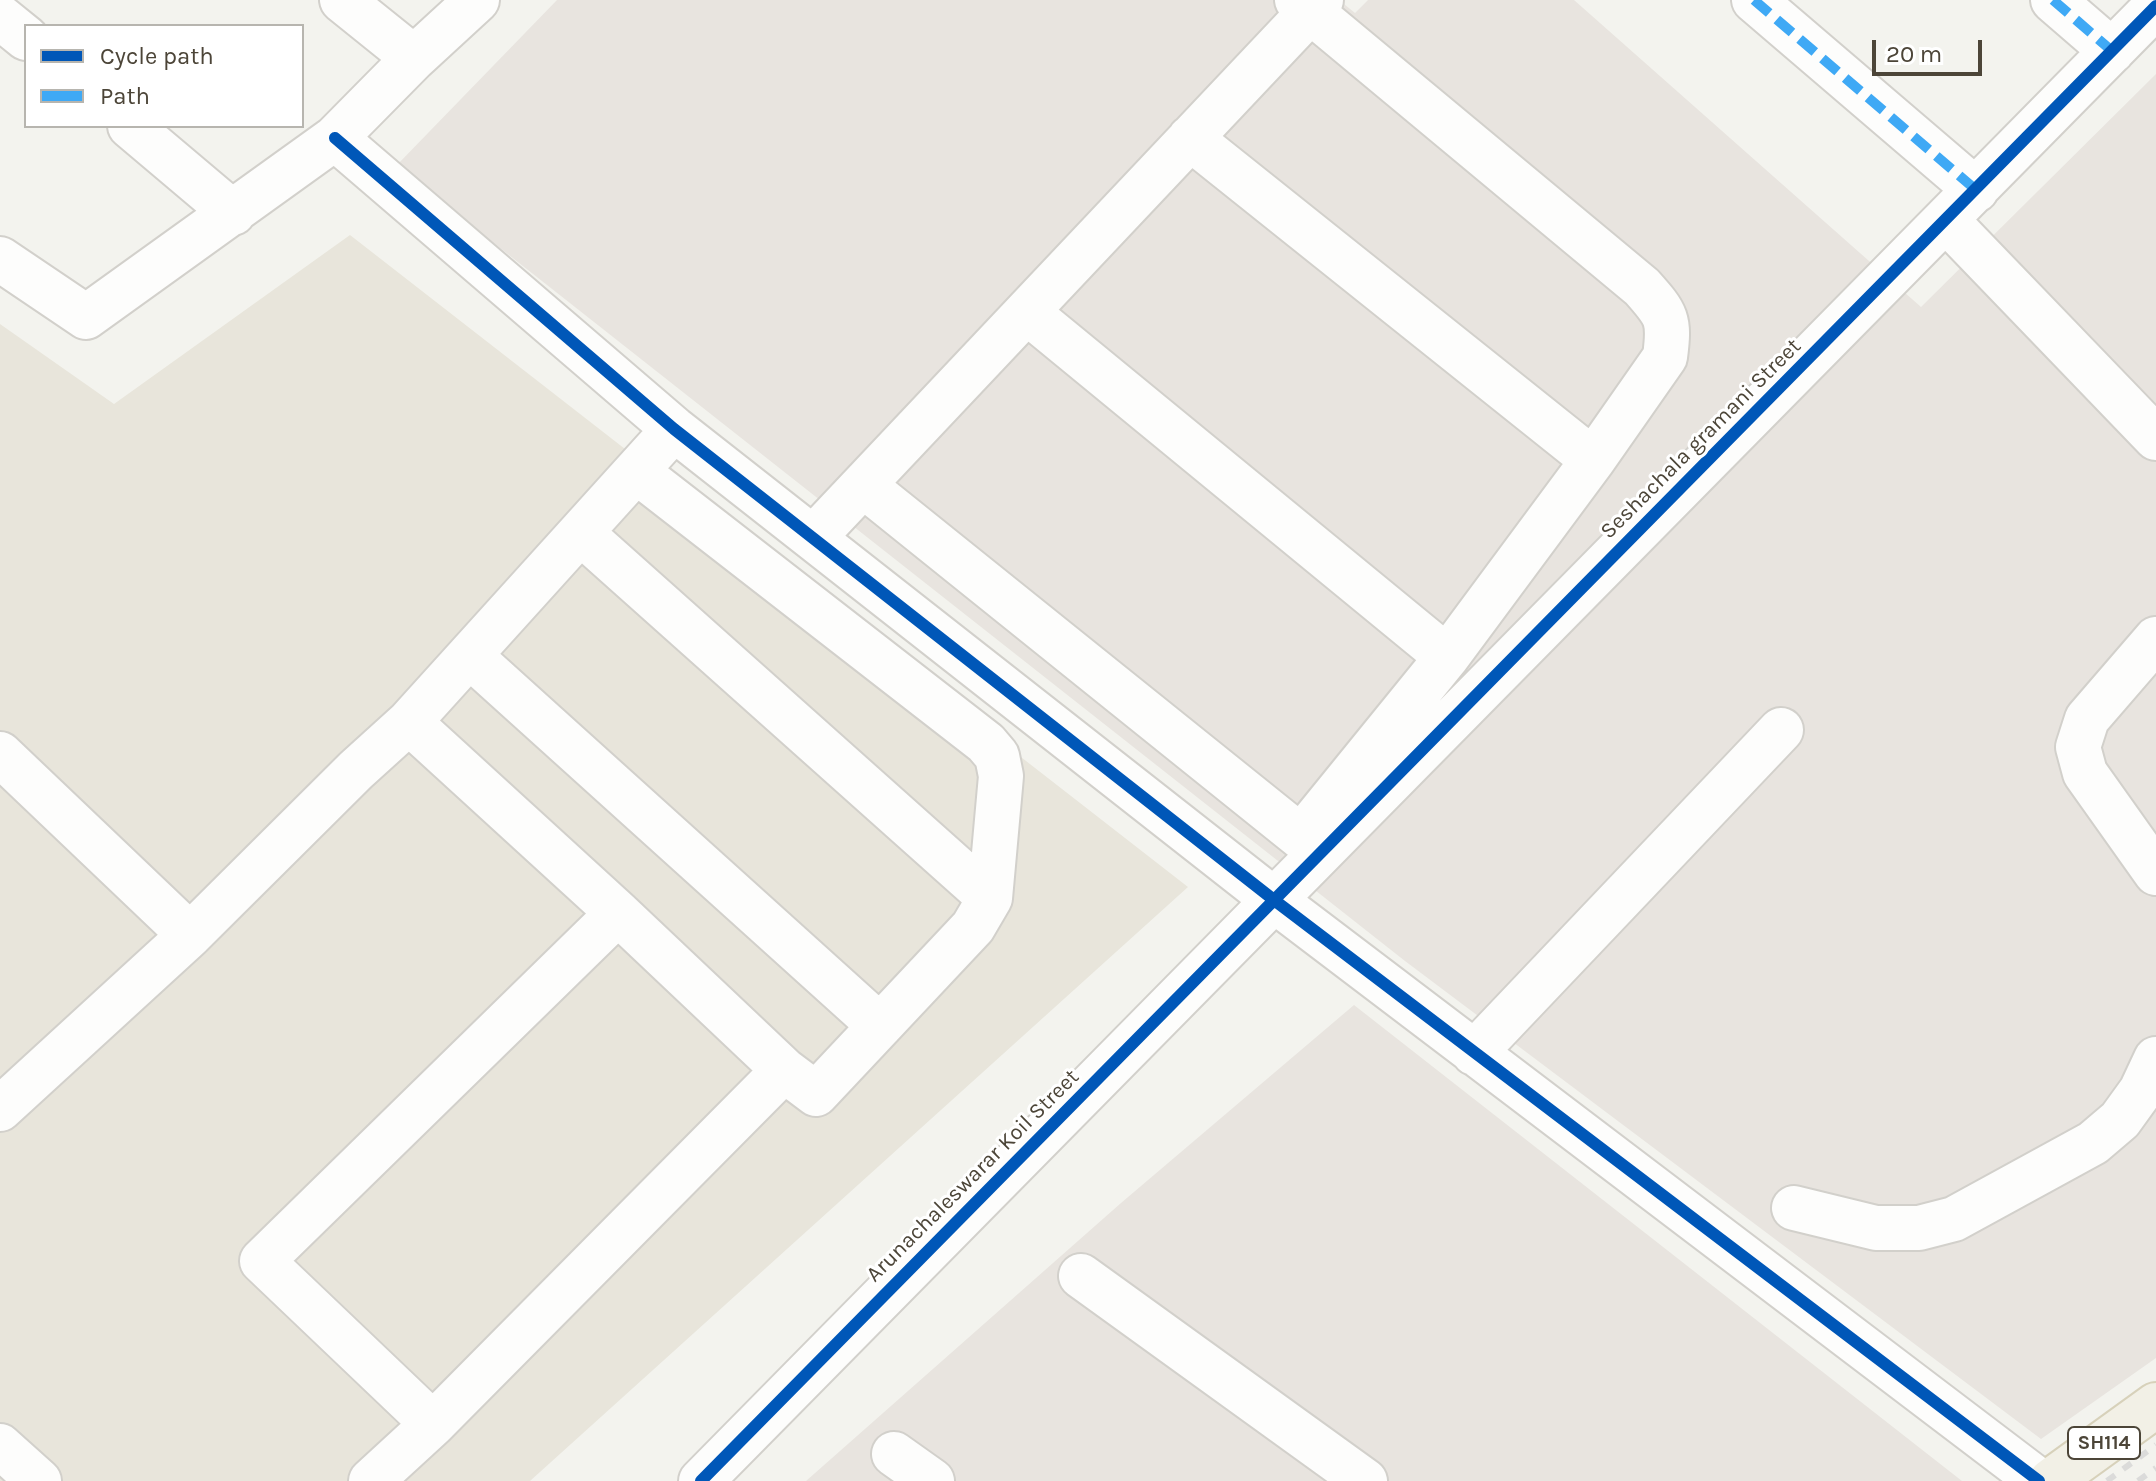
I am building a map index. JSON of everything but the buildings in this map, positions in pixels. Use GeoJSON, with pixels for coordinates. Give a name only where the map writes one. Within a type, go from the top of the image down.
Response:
{"type":"FeatureCollection","features":[{"type":"Feature","properties":{"kind":"main road","name":"SH114"},"geometry":{"type":"LineString","coordinates":[[2051,1481],[2156,1405]]}},
{"type":"Feature","properties":{"kind":"street"},"geometry":{"type":"LineString","coordinates":[[342,0],[414,58]]}},
{"type":"Feature","properties":{"kind":"street"},"geometry":{"type":"LineString","coordinates":[[0,259],[86,317],[335,138],[477,0]]}},
{"type":"Feature","properties":{"kind":"street"},"geometry":{"type":"LineString","coordinates":[[1754,0],[1976,190]]}},
{"type":"Feature","properties":{"kind":"street"},"geometry":{"type":"LineString","coordinates":[[2053,0],[2112,51]]}},
{"type":"Feature","properties":{"kind":"street"},"geometry":{"type":"LineString","coordinates":[[813,538],[1190,138],[1309,4],[1642,287],[1665,313],[1668,337],[1665,357],[1593,460],[1447,657],[1301,837],[1266,894]]}},
{"type":"Feature","properties":{"kind":"street","name":"Seshachala gramani Street"},"geometry":{"type":"LineString","coordinates":[[1266,894],[1946,220],[2156,6]]}},
{"type":"Feature","properties":{"kind":"street"},"geometry":{"type":"LineString","coordinates":[[0,17],[24,36]]}},
{"type":"Feature","properties":{"kind":"street"},"geometry":{"type":"LineString","coordinates":[[132,128],[233,213]]}},
{"type":"Feature","properties":{"kind":"street"},"geometry":{"type":"LineString","coordinates":[[335,138],[674,429],[1266,894],[2039,1481]]}},
{"type":"Feature","properties":{"kind":"street"},"geometry":{"type":"LineString","coordinates":[[1190,138],[1593,460]]}},
{"type":"Feature","properties":{"kind":"street"},"geometry":{"type":"LineString","coordinates":[[1946,220],[2156,438]]}},
{"type":"Feature","properties":{"kind":"street"},"geometry":{"type":"LineString","coordinates":[[1027,312],[1447,657]]}},
{"type":"Feature","properties":{"kind":"street"},"geometry":{"type":"LineString","coordinates":[[0,1109],[190,935],[356,770],[409,722],[674,429]]}},
{"type":"Feature","properties":{"kind":"street"},"geometry":{"type":"LineString","coordinates":[[409,722],[784,1070],[816,1094],[973,927],[990,898],[1001,776],[997,756],[973,733],[636,471]]}},
{"type":"Feature","properties":{"kind":"street"},"geometry":{"type":"LineString","coordinates":[[863,485],[1301,837]]}},
{"type":"Feature","properties":{"kind":"street"},"geometry":{"type":"LineString","coordinates":[[581,533],[990,898]]}},
{"type":"Feature","properties":{"kind":"street"},"geometry":{"type":"LineString","coordinates":[[2156,639],[2087,719],[2078,747],[2085,773],[2156,873]]}},
{"type":"Feature","properties":{"kind":"street"},"geometry":{"type":"LineString","coordinates":[[470,656],[880,1026]]}},
{"type":"Feature","properties":{"kind":"street"},"geometry":{"type":"LineString","coordinates":[[1474,1053],[1781,730]]}},
{"type":"Feature","properties":{"kind":"street"},"geometry":{"type":"LineString","coordinates":[[0,754],[190,935]]}},
{"type":"Feature","properties":{"kind":"street","name":"Arunachaleswarar Koil Street"},"geometry":{"type":"LineString","coordinates":[[701,1481],[1266,894]]}},
{"type":"Feature","properties":{"kind":"street"},"geometry":{"type":"LineString","coordinates":[[433,1424],[262,1261],[618,913]]}},
{"type":"Feature","properties":{"kind":"street"},"geometry":{"type":"LineString","coordinates":[[1794,1208],[1876,1228],[1919,1228],[1954,1219],[2093,1143],[2120,1120],[2141,1091],[2156,1059]]}},
{"type":"Feature","properties":{"kind":"street"},"geometry":{"type":"LineString","coordinates":[[371,1481],[433,1424],[784,1070]]}},
{"type":"Feature","properties":{"kind":"street"},"geometry":{"type":"LineString","coordinates":[[1081,1276],[1365,1481]]}},
{"type":"Feature","properties":{"kind":"street"},"geometry":{"type":"LineString","coordinates":[[0,1446],[39,1481]]}},
{"type":"Feature","properties":{"kind":"street"},"geometry":{"type":"LineString","coordinates":[[894,1454],[932,1481]]}},
{"type":"Feature","properties":{"kind":"shaded area"},"geometry":{"type":"Polygon","coordinates":[[[557,0],[1339,0],[1355,13],[1368,0],[1574,0],[1921,307],[2156,74],[2156,1358],[2041,1439],[1405,961],[396,166],[557,0]]]}},
{"type":"Feature","properties":{"kind":"shaded area"},"geometry":{"type":"Polygon","coordinates":[[[350,235],[1188,887],[530,1481],[0,1481],[0,324],[114,404],[350,235]]]}},
{"type":"Feature","properties":{"kind":"shaded area"},"geometry":{"type":"Polygon","coordinates":[[[1354,1005],[1962,1481],[806,1481],[1121,1203],[1354,1005]]]}},
{"type":"Feature","properties":{"kind":"railway"},"geometry":{"type":"LineString","coordinates":[[2107,1481],[2156,1445]]}},
{"type":"Feature","properties":{"kind":"railway"},"geometry":{"type":"LineString","coordinates":[[2138,1481],[2156,1468]]}},
{"type":"Feature","properties":{"kind":"marked path"},"geometry":{"type":"LineString","coordinates":[[1754,0],[1976,190]]}},
{"type":"Feature","properties":{"kind":"marked path"},"geometry":{"type":"LineString","coordinates":[[2053,0],[2112,51]]}},
{"type":"Feature","properties":{"kind":"cycle path"},"geometry":{"type":"LineString","coordinates":[[701,1481],[2156,6]]}},
{"type":"Feature","properties":{"kind":"cycle path"},"geometry":{"type":"LineString","coordinates":[[335,138],[674,429],[1274,900],[2039,1481]]}}]}
